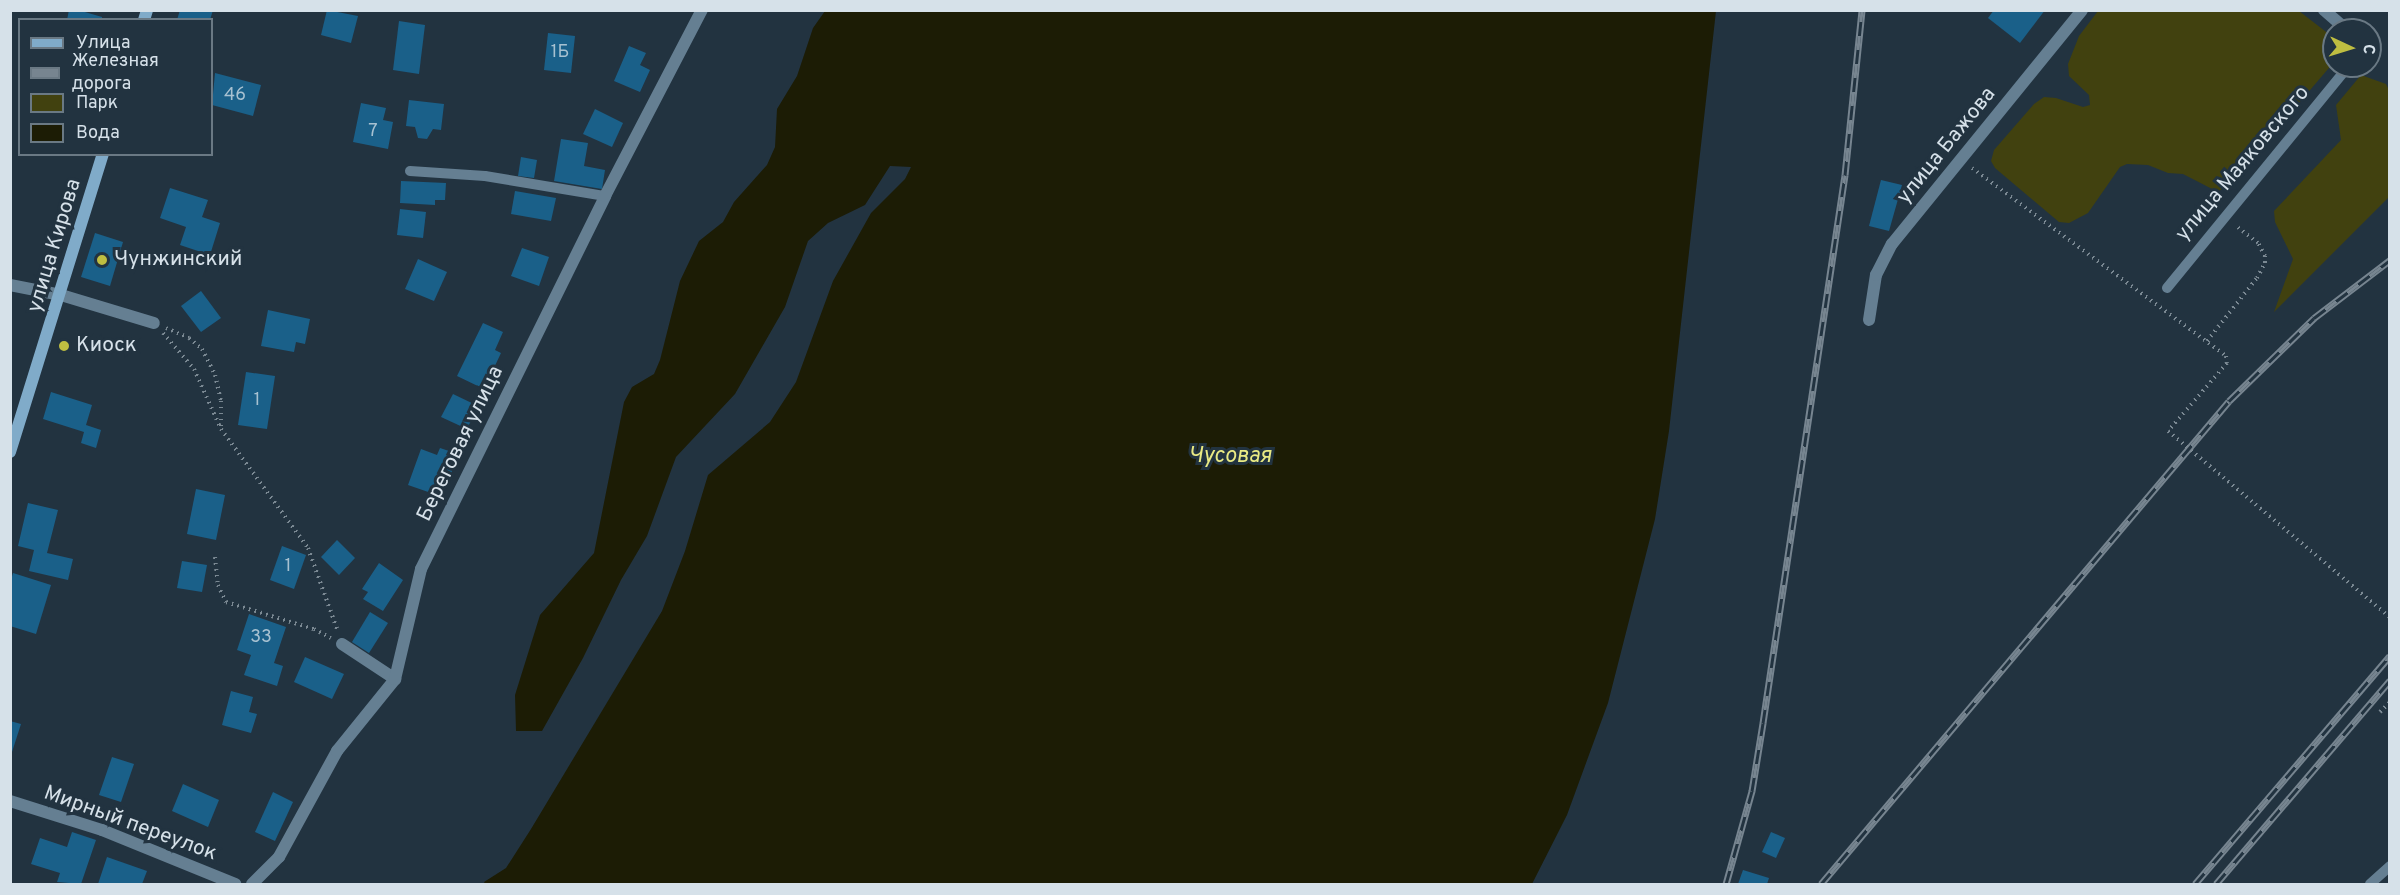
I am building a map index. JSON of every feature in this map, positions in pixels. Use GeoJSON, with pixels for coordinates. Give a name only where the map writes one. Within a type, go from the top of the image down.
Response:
{"type":"FeatureCollection","features":[{"type":"Feature","properties":{"kind":"street","name":"Береговая улица"},"geometry":{"type":"LineString","coordinates":[[252,885],[279,857],[337,751],[395,679],[421,569],[605,196],[702,10]]}},
{"type":"Feature","properties":{"kind":"street","name":"улица Бажова"},"geometry":{"type":"LineString","coordinates":[[1869,320],[1876,275],[1892,244],[2082,10]]}},
{"type":"Feature","properties":{"kind":"street","name":"улица Кирова"},"geometry":{"type":"LineString","coordinates":[[10,452],[61,295],[102,156]]}},
{"type":"Feature","properties":{"kind":"street"},"geometry":{"type":"LineString","coordinates":[[10,285],[61,295],[154,323]]}},
{"type":"Feature","properties":{"kind":"street"},"geometry":{"type":"LineString","coordinates":[[342,644],[395,679]]}},
{"type":"Feature","properties":{"kind":"street","name":"Мирный переулок"},"geometry":{"type":"LineString","coordinates":[[10,801],[102,830],[235,885]]}},
{"type":"Feature","properties":{"kind":"lane","name":"улица Маяковского"},"geometry":{"type":"LineString","coordinates":[[2167,288],[2223,216],[2339,78]]}},
{"type":"Feature","properties":{"kind":"lane"},"geometry":{"type":"LineString","coordinates":[[410,171],[485,176],[605,196]]}},
{"type":"Feature","properties":{"kind":"lane"},"geometry":{"type":"LineString","coordinates":[[2370,885],[2390,866]]}},
{"type":"Feature","properties":{"kind":"path"},"geometry":{"type":"LineString","coordinates":[[1962,160],[2221,351],[2227,363],[2168,431],[2390,617]]}},
{"type":"Feature","properties":{"kind":"path"},"geometry":{"type":"LineString","coordinates":[[2206,341],[2257,278],[2265,263],[2265,256],[2258,243],[2223,216]]}},
{"type":"Feature","properties":{"kind":"path"},"geometry":{"type":"LineString","coordinates":[[154,323],[189,338],[202,349],[215,375],[221,401],[221,429]]}},
{"type":"Feature","properties":{"kind":"path"},"geometry":{"type":"LineString","coordinates":[[154,323],[194,369],[221,429],[308,548],[342,644]]}},
{"type":"Feature","properties":{"kind":"path"},"geometry":{"type":"LineString","coordinates":[[215,557],[218,585],[226,602],[314,629],[342,644]]}},
{"type":"Feature","properties":{"kind":"path"},"geometry":{"type":"LineString","coordinates":[[2380,712],[2390,702]]}},
{"type":"Feature","properties":{"kind":"green space"},"geometry":{"type":"Polygon","coordinates":[[[2098,11],[2299,11],[2322,29],[2322,76],[2236,177],[2218,192],[2183,174],[2168,173],[2148,165],[2127,164],[2120,167],[2088,213],[2069,223],[2059,222],[1995,168],[1991,161],[1994,150],[2034,104],[2044,97],[2056,98],[2083,107],[2090,105],[2089,95],[2069,76],[2068,64],[2079,36],[2098,11]]]}},
{"type":"Feature","properties":{"kind":"green space"},"geometry":{"type":"Polygon","coordinates":[[[2358,78],[2369,78],[2386,84],[2389,90],[2389,197],[2274,312],[2293,259],[2275,222],[2274,211],[2341,140],[2336,105],[2358,78]]]}},
{"type":"Feature","properties":{"kind":"water","name":"Чусовая"},"geometry":{"type":"Polygon","coordinates":[[[825,11],[1716,11],[1669,431],[1655,519],[1608,703],[1567,815],[1532,884],[485,884],[484,882],[506,868],[662,611],[685,551],[708,475],[770,422],[796,382],[833,281],[871,213],[905,179],[911,167],[890,166],[865,205],[828,223],[808,241],[785,307],[735,394],[676,457],[647,536],[621,580],[583,658],[542,731],[516,731],[515,695],[540,615],[594,553],[624,402],[632,387],[654,374],[660,360],[680,281],[699,241],[723,222],[734,202],[767,165],[775,147],[777,109],[797,76],[813,28],[825,11]]]}},
{"type":"Feature","properties":{"kind":"building"},"geometry":{"type":"Polygon","coordinates":[[[69,10],[78,10],[102,17],[102,18],[67,18],[69,10]]]}},
{"type":"Feature","properties":{"kind":"building"},"geometry":{"type":"Polygon","coordinates":[[[180,10],[213,10],[211,18],[178,18],[180,10]]]}},
{"type":"Feature","properties":{"kind":"building"},"geometry":{"type":"Polygon","coordinates":[[[327,10],[358,16],[351,43],[321,35],[327,10]]]}},
{"type":"Feature","properties":{"kind":"building"},"geometry":{"type":"Polygon","coordinates":[[[1994,10],[2045,10],[2020,43],[1988,18],[1994,10]]]}},
{"type":"Feature","properties":{"kind":"building"},"geometry":{"type":"Polygon","coordinates":[[[399,21],[425,25],[419,74],[393,70],[399,21]]]}},
{"type":"Feature","properties":{"kind":"building"},"geometry":{"type":"Polygon","coordinates":[[[548,33],[575,36],[571,73],[544,70],[548,33]]]}},
{"type":"Feature","properties":{"kind":"building"},"geometry":{"type":"Polygon","coordinates":[[[629,46],[646,53],[640,65],[650,70],[640,92],[614,81],[629,46]]]}},
{"type":"Feature","properties":{"kind":"building"},"geometry":{"type":"Polygon","coordinates":[[[215,73],[261,85],[253,116],[213,105],[215,73]]]}},
{"type":"Feature","properties":{"kind":"building"},"geometry":{"type":"Polygon","coordinates":[[[409,100],[444,104],[441,130],[433,129],[427,139],[418,138],[415,127],[406,126],[409,100]]]}},
{"type":"Feature","properties":{"kind":"building"},"geometry":{"type":"Polygon","coordinates":[[[361,103],[386,108],[383,120],[393,122],[388,149],[353,142],[361,103]]]}},
{"type":"Feature","properties":{"kind":"building"},"geometry":{"type":"Polygon","coordinates":[[[595,109],[623,123],[612,147],[583,134],[595,109]]]}},
{"type":"Feature","properties":{"kind":"building"},"geometry":{"type":"Polygon","coordinates":[[[561,139],[588,143],[584,166],[605,170],[602,189],[554,181],[561,139]]]}},
{"type":"Feature","properties":{"kind":"building"},"geometry":{"type":"Polygon","coordinates":[[[521,157],[537,160],[534,178],[518,176],[521,157]]]}},
{"type":"Feature","properties":{"kind":"building"},"geometry":{"type":"Polygon","coordinates":[[[1881,180],[1902,185],[1889,231],[1869,226],[1881,180]]]}},
{"type":"Feature","properties":{"kind":"building"},"geometry":{"type":"Polygon","coordinates":[[[401,181],[446,183],[445,200],[435,200],[435,205],[400,203],[401,181]]]}},
{"type":"Feature","properties":{"kind":"building"},"geometry":{"type":"Polygon","coordinates":[[[170,188],[208,200],[202,217],[220,223],[210,255],[180,245],[186,227],[160,218],[170,188]]]}},
{"type":"Feature","properties":{"kind":"building"},"geometry":{"type":"Polygon","coordinates":[[[515,191],[556,198],[551,221],[511,214],[515,191]]]}},
{"type":"Feature","properties":{"kind":"building"},"geometry":{"type":"Polygon","coordinates":[[[400,209],[426,212],[423,238],[397,235],[400,209]]]}},
{"type":"Feature","properties":{"kind":"building","name":"Чунжинский"},"geometry":{"type":"Polygon","coordinates":[[[95,233],[123,242],[110,286],[81,277],[95,233]]]}},
{"type":"Feature","properties":{"kind":"building"},"geometry":{"type":"Polygon","coordinates":[[[522,248],[549,257],[539,286],[511,276],[522,248]]]}},
{"type":"Feature","properties":{"kind":"building"},"geometry":{"type":"Polygon","coordinates":[[[418,259],[447,272],[434,301],[405,289],[418,259]]]}},
{"type":"Feature","properties":{"kind":"building"},"geometry":{"type":"Polygon","coordinates":[[[201,291],[221,318],[201,332],[181,306],[201,291]]]}},
{"type":"Feature","properties":{"kind":"building"},"geometry":{"type":"Polygon","coordinates":[[[268,310],[310,319],[305,344],[296,342],[294,352],[261,346],[268,310]]]}},
{"type":"Feature","properties":{"kind":"building"},"geometry":{"type":"Polygon","coordinates":[[[483,323],[503,332],[495,350],[501,353],[484,389],[457,376],[483,323]]]}},
{"type":"Feature","properties":{"kind":"building"},"geometry":{"type":"Polygon","coordinates":[[[246,372],[275,376],[267,429],[238,425],[246,372]]]}},
{"type":"Feature","properties":{"kind":"building"},"geometry":{"type":"Polygon","coordinates":[[[51,392],[92,405],[86,425],[101,430],[96,448],[81,443],[84,432],[43,419],[51,392]]]}},
{"type":"Feature","properties":{"kind":"building"},"geometry":{"type":"Polygon","coordinates":[[[453,394],[478,406],[467,429],[441,417],[453,394]]]}},
{"type":"Feature","properties":{"kind":"building"},"geometry":{"type":"Polygon","coordinates":[[[440,448],[458,454],[450,477],[441,473],[434,494],[408,485],[421,449],[437,455],[440,448]]]}},
{"type":"Feature","properties":{"kind":"building"},"geometry":{"type":"Polygon","coordinates":[[[196,489],[225,495],[216,540],[187,534],[196,489]]]}},
{"type":"Feature","properties":{"kind":"building"},"geometry":{"type":"Polygon","coordinates":[[[28,503],[58,510],[47,553],[73,559],[68,580],[29,571],[34,550],[18,546],[28,503]]]}},
{"type":"Feature","properties":{"kind":"building"},"geometry":{"type":"Polygon","coordinates":[[[337,540],[355,558],[339,575],[321,557],[337,540]]]}},
{"type":"Feature","properties":{"kind":"building"},"geometry":{"type":"Polygon","coordinates":[[[282,546],[306,555],[294,589],[270,580],[282,546]]]}},
{"type":"Feature","properties":{"kind":"building"},"geometry":{"type":"Polygon","coordinates":[[[182,561],[207,565],[202,592],[177,588],[182,561]]]}},
{"type":"Feature","properties":{"kind":"building"},"geometry":{"type":"Polygon","coordinates":[[[379,563],[403,580],[383,611],[363,599],[368,592],[362,589],[379,563]]]}},
{"type":"Feature","properties":{"kind":"building"},"geometry":{"type":"Polygon","coordinates":[[[13,573],[51,585],[36,634],[10,626],[10,583],[13,573]]]}},
{"type":"Feature","properties":{"kind":"building"},"geometry":{"type":"Polygon","coordinates":[[[370,612],[388,623],[369,653],[352,642],[370,612]]]}},
{"type":"Feature","properties":{"kind":"building"},"geometry":{"type":"Polygon","coordinates":[[[249,614],[286,627],[274,663],[283,666],[277,686],[244,675],[251,655],[237,650],[249,614]]]}},
{"type":"Feature","properties":{"kind":"building"},"geometry":{"type":"Polygon","coordinates":[[[305,657],[344,674],[332,699],[294,682],[305,657]]]}},
{"type":"Feature","properties":{"kind":"building"},"geometry":{"type":"Polygon","coordinates":[[[231,691],[253,697],[249,712],[257,714],[251,733],[222,725],[231,691]]]}},
{"type":"Feature","properties":{"kind":"building"},"geometry":{"type":"Polygon","coordinates":[[[10,721],[21,724],[11,755],[10,755],[10,721]]]}},
{"type":"Feature","properties":{"kind":"building"},"geometry":{"type":"Polygon","coordinates":[[[112,757],[134,764],[121,802],[99,795],[112,757]]]}},
{"type":"Feature","properties":{"kind":"building"},"geometry":{"type":"Polygon","coordinates":[[[183,784],[219,800],[208,827],[172,811],[183,784]]]}},
{"type":"Feature","properties":{"kind":"building"},"geometry":{"type":"Polygon","coordinates":[[[273,792],[293,802],[275,841],[255,832],[273,792]]]}},
{"type":"Feature","properties":{"kind":"building"},"geometry":{"type":"Polygon","coordinates":[[[72,832],[96,840],[81,884],[57,882],[60,873],[31,864],[40,838],[67,847],[72,832]]]}},
{"type":"Feature","properties":{"kind":"building"},"geometry":{"type":"Polygon","coordinates":[[[1771,832],[1785,838],[1776,858],[1762,852],[1771,832]]]}},
{"type":"Feature","properties":{"kind":"building"},"geometry":{"type":"Polygon","coordinates":[[[107,857],[147,871],[142,884],[98,884],[107,857]]]}},
{"type":"Feature","properties":{"kind":"building"},"geometry":{"type":"Polygon","coordinates":[[[1743,870],[1769,878],[1767,884],[1738,884],[1743,870]]]}},
{"type":"Feature","properties":{"kind":"railway"},"geometry":{"type":"LineString","coordinates":[[1726,884],[1752,791],[1763,723],[1845,175],[1862,10]]}},
{"type":"Feature","properties":{"kind":"railway"},"geometry":{"type":"LineString","coordinates":[[1821,884],[2229,401],[2314,318],[2390,260]]}},
{"type":"Feature","properties":{"kind":"railway"},"geometry":{"type":"LineString","coordinates":[[2195,884],[2390,656]]}},
{"type":"Feature","properties":{"kind":"railway"},"geometry":{"type":"LineString","coordinates":[[2216,884],[2390,680]]}},
{"type":"Feature","properties":{"kind":"place","name":"Чунжинский"},"geometry":{"type":"Point","coordinates":[102,260]}},
{"type":"Feature","properties":{"kind":"place","name":"Киоск"},"geometry":{"type":"Point","coordinates":[64,346]}}]}
